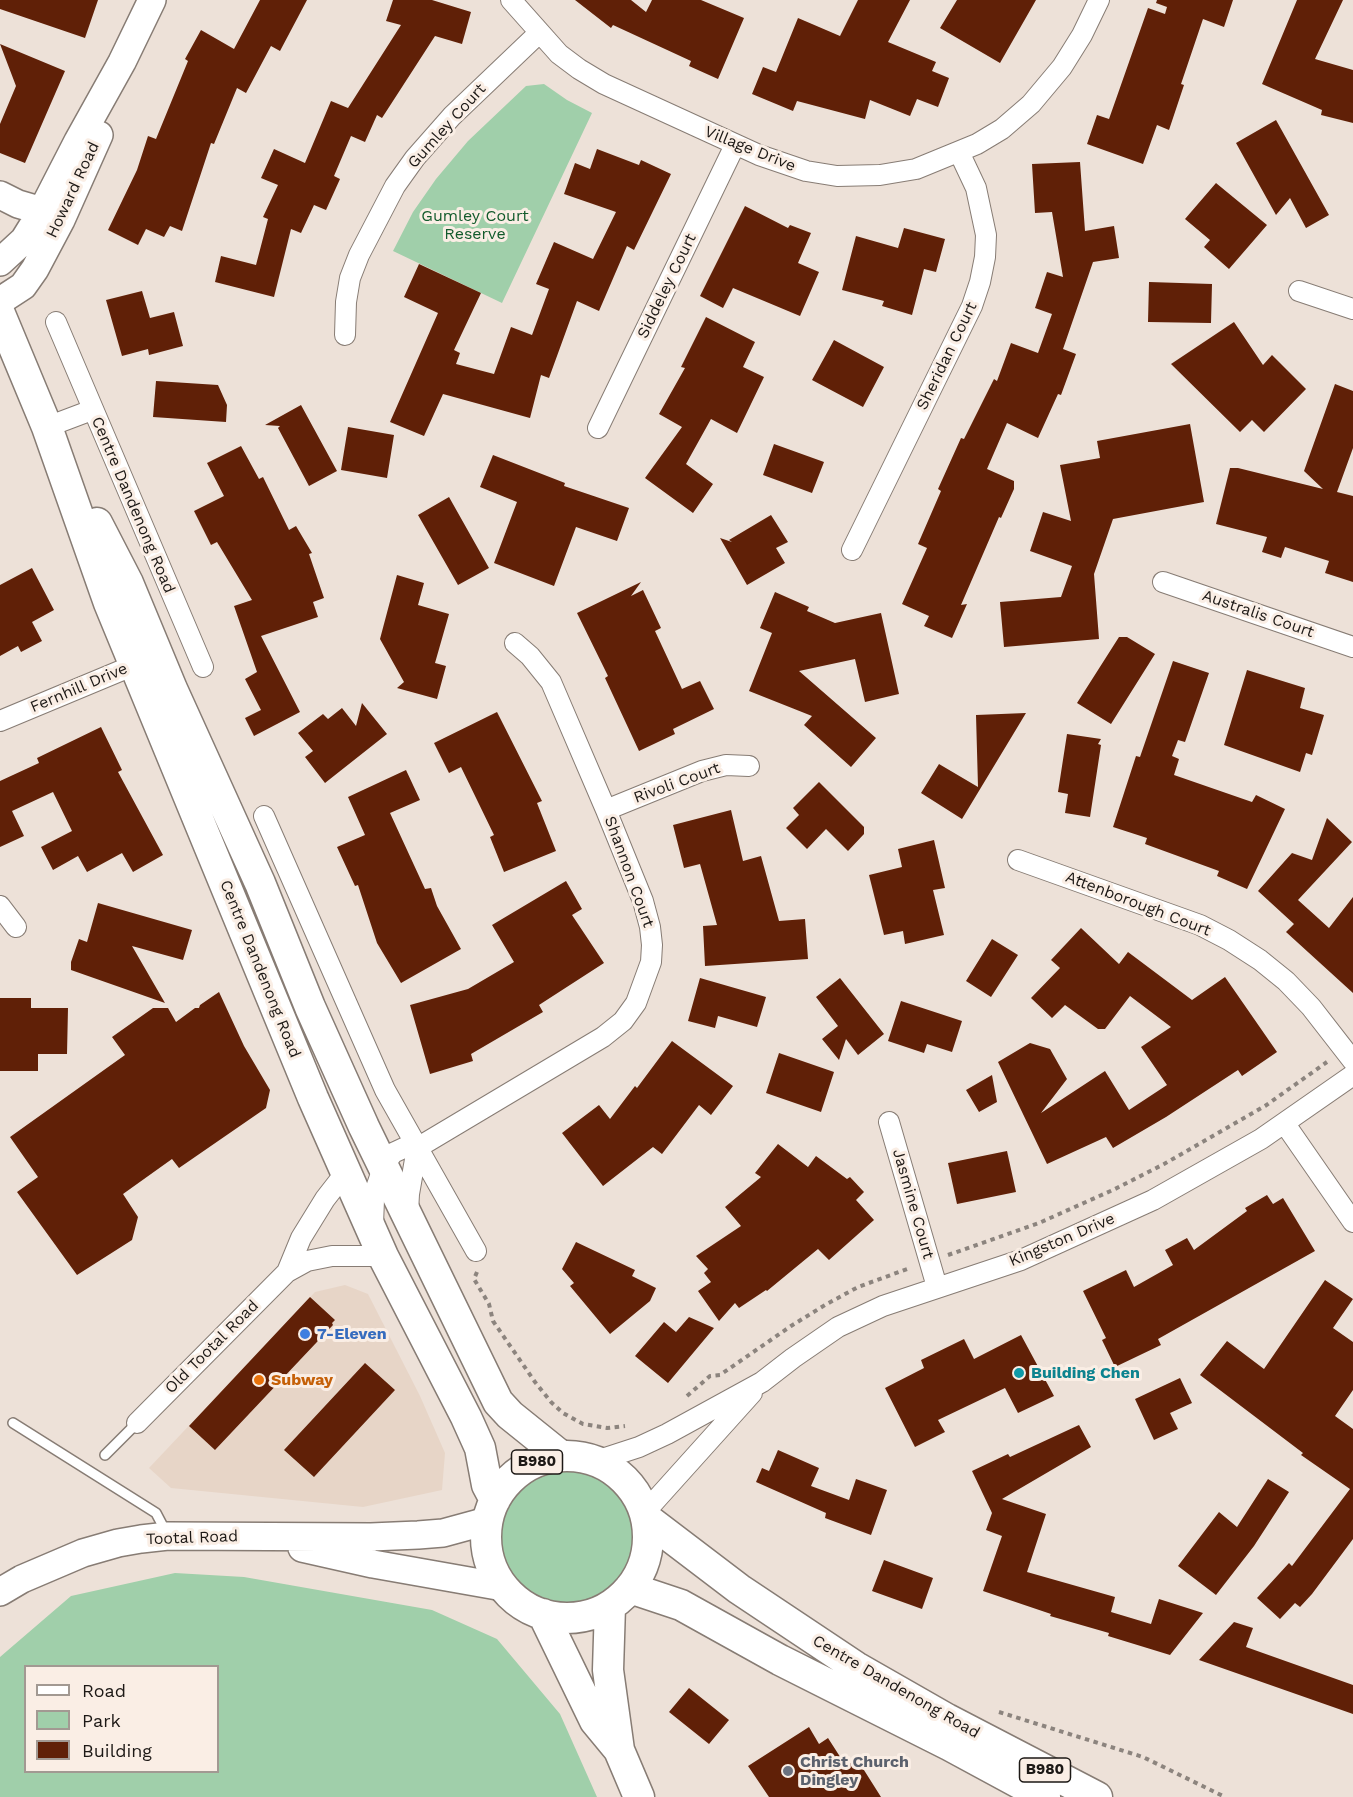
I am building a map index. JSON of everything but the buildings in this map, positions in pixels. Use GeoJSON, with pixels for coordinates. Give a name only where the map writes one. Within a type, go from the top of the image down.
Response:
{"type":"FeatureCollection","features":[{"type":"Feature","properties":{"kind":"main road","name":"Howard Road"},"geometry":{"type":"LineString","coordinates":[[0,262],[24,240],[42,211],[122,62],[152,0]]}},
{"type":"Feature","properties":{"kind":"main road","name":"Howard Road"},"geometry":{"type":"LineString","coordinates":[[0,301],[23,286],[35,269],[61,220],[94,147],[122,62]]}},
{"type":"Feature","properties":{"kind":"main road"},"geometry":{"type":"LineString","coordinates":[[0,195],[18,204],[42,211]]}},
{"type":"Feature","properties":{"kind":"main road","name":"Centre Dandenong Road"},"geometry":{"type":"LineString","coordinates":[[0,314],[47,427],[128,583],[146,660],[313,1098],[378,1246],[480,1448],[491,1511]]}},
{"type":"Feature","properties":{"kind":"main road","name":"Centre Dandenong Road"},"geometry":{"type":"LineString","coordinates":[[146,660],[260,883],[310,1007],[364,1126],[498,1402],[523,1426],[561,1456]]}},
{"type":"Feature","properties":{"kind":"main road","name":"B980"},"geometry":{"type":"LineString","coordinates":[[491,1511],[509,1480],[522,1469],[544,1459],[561,1456],[579,1457],[596,1461],[612,1469],[637,1495],[646,1515],[648,1550],[642,1570],[620,1597]]}},
{"type":"Feature","properties":{"kind":"main road"},"geometry":{"type":"LineString","coordinates":[[491,1511],[487,1551],[493,1570],[503,1587],[525,1606],[543,1614],[571,1618],[598,1612],[620,1597]]}},
{"type":"Feature","properties":{"kind":"main road","name":"Tootal Road"},"geometry":{"type":"LineString","coordinates":[[0,1592],[22,1579],[83,1553],[118,1543],[168,1536],[371,1538],[443,1533],[491,1511]]}},
{"type":"Feature","properties":{"kind":"main road","name":"Centre Dandenong Road"},"geometry":{"type":"LineString","coordinates":[[646,1515],[739,1589],[856,1667],[946,1719],[1097,1797]]}},
{"type":"Feature","properties":{"kind":"main road","name":"Tootal Road"},"geometry":{"type":"LineString","coordinates":[[250,1537],[373,1564],[503,1587]]}},
{"type":"Feature","properties":{"kind":"main road"},"geometry":{"type":"LineString","coordinates":[[620,1597],[608,1670],[619,1750],[639,1797]]}},
{"type":"Feature","properties":{"kind":"main road","name":"Centre Dandenong Road"},"geometry":{"type":"LineString","coordinates":[[620,1597],[681,1605],[780,1660],[949,1745],[1045,1797]]}},
{"type":"Feature","properties":{"kind":"main road"},"geometry":{"type":"LineString","coordinates":[[543,1614],[595,1721],[619,1750]]}},
{"type":"Feature","properties":{"kind":"street","name":"Village Drive"},"geometry":{"type":"LineString","coordinates":[[511,0],[565,59],[604,84],[735,145],[788,166],[837,176],[880,175],[916,169],[977,144],[1002,129],[1031,104],[1062,67],[1082,35],[1099,0]]}},
{"type":"Feature","properties":{"kind":"street","name":"Gumley Court"},"geometry":{"type":"LineString","coordinates":[[345,335],[346,302],[350,278],[359,255],[395,186],[415,158],[452,116],[539,33]]}},
{"type":"Feature","properties":{"kind":"street","name":"Siddeley Court"},"geometry":{"type":"LineString","coordinates":[[598,428],[735,145]]}},
{"type":"Feature","properties":{"kind":"street","name":"Sheridan Court"},"geometry":{"type":"LineString","coordinates":[[852,550],[972,306],[980,282],[986,235],[976,188],[959,152]]}},
{"type":"Feature","properties":{"kind":"street"},"geometry":{"type":"LineString","coordinates":[[1299,291],[1353,309]]}},
{"type":"Feature","properties":{"kind":"street","name":"Centre Dandenong Road"},"geometry":{"type":"LineString","coordinates":[[56,322],[203,667]]}},
{"type":"Feature","properties":{"kind":"street","name":"Centre Dandenong Road"},"geometry":{"type":"LineString","coordinates":[[47,427],[92,410]]}},
{"type":"Feature","properties":{"kind":"street","name":"Australis Court"},"geometry":{"type":"LineString","coordinates":[[1163,582],[1353,647]]}},
{"type":"Feature","properties":{"kind":"street","name":"Shannon Court"},"geometry":{"type":"LineString","coordinates":[[384,1165],[393,1153],[408,1146],[417,1148],[603,1037],[623,1021],[636,1003],[651,962],[650,927],[643,901],[606,810],[550,682],[531,656],[515,643]]}},
{"type":"Feature","properties":{"kind":"street","name":"Fernhill Drive"},"geometry":{"type":"LineString","coordinates":[[0,722],[146,660]]}},
{"type":"Feature","properties":{"kind":"street","name":"Rivoli Court"},"geometry":{"type":"LineString","coordinates":[[606,810],[702,771],[726,765],[749,766]]}},
{"type":"Feature","properties":{"kind":"street"},"geometry":{"type":"LineString","coordinates":[[264,816],[385,1090],[476,1251]]}},
{"type":"Feature","properties":{"kind":"street","name":"Attenborough Court"},"geometry":{"type":"LineString","coordinates":[[1018,860],[1180,917],[1229,940],[1260,960],[1286,981],[1311,1007],[1353,1061]]}},
{"type":"Feature","properties":{"kind":"street"},"geometry":{"type":"LineString","coordinates":[[0,906],[16,927]]}},
{"type":"Feature","properties":{"kind":"street","name":"Kingston Drive"},"geometry":{"type":"LineString","coordinates":[[596,1461],[645,1444],[762,1382],[838,1327],[883,1306],[1021,1260],[1133,1209],[1213,1168],[1285,1124],[1353,1075]]}},
{"type":"Feature","properties":{"kind":"street","name":"Jasmine Court"},"geometry":{"type":"LineString","coordinates":[[889,1122],[937,1287]]}},
{"type":"Feature","properties":{"kind":"street"},"geometry":{"type":"LineString","coordinates":[[1285,1124],[1353,1222]]}},
{"type":"Feature","properties":{"kind":"street"},"geometry":{"type":"LineString","coordinates":[[408,1215],[409,1194],[417,1148]]}},
{"type":"Feature","properties":{"kind":"street"},"geometry":{"type":"LineString","coordinates":[[378,1246],[374,1200],[384,1165]]}},
{"type":"Feature","properties":{"kind":"street","name":"Old Tootal Road"},"geometry":{"type":"LineString","coordinates":[[286,1272],[301,1238],[325,1199],[346,1172]]}},
{"type":"Feature","properties":{"kind":"street","name":"Old Tootal Road"},"geometry":{"type":"LineString","coordinates":[[137,1423],[286,1272],[307,1261],[378,1246]]}},
{"type":"Feature","properties":{"kind":"street","name":"Kingston Drive"},"geometry":{"type":"LineString","coordinates":[[646,1515],[762,1382]]}},
{"type":"Feature","properties":{"kind":"lane"},"geometry":{"type":"LineString","coordinates":[[13,1423],[156,1513],[168,1536]]}},
{"type":"Feature","properties":{"kind":"lane"},"geometry":{"type":"LineString","coordinates":[[105,1455],[137,1423]]}},
{"type":"Feature","properties":{"kind":"path"},"geometry":{"type":"LineString","coordinates":[[951,1254],[1039,1223],[1164,1164],[1265,1106],[1326,1062]]}},
{"type":"Feature","properties":{"kind":"path"},"geometry":{"type":"LineString","coordinates":[[476,1251],[477,1271],[474,1279],[489,1304],[493,1321],[551,1402],[563,1413],[583,1424],[607,1428],[637,1425],[645,1444]]}},
{"type":"Feature","properties":{"kind":"path"},"geometry":{"type":"LineString","coordinates":[[683,1399],[710,1377]]}},
{"type":"Feature","properties":{"kind":"path"},"geometry":{"type":"LineString","coordinates":[[997,1712],[1143,1756],[1225,1797]]}},
{"type":"Feature","properties":{"kind":"shaded area","name":"7-Eleven"},"geometry":{"type":"Polygon","coordinates":[[[345,1285],[368,1294],[420,1396],[445,1453],[442,1490],[363,1507],[171,1488],[149,1468],[315,1292],[345,1285]]]}},
{"type":"Feature","properties":{"kind":"green space","name":"Gumley Court Reserve"},"geometry":{"type":"Polygon","coordinates":[[[544,84],[567,100],[592,113],[502,303],[393,251],[413,212],[436,179],[468,141],[526,86],[544,84]]]}},
{"type":"Feature","properties":{"kind":"green space"},"geometry":{"type":"Polygon","coordinates":[[[568,1470],[594,1475],[616,1489],[630,1511],[635,1537],[630,1563],[616,1585],[594,1599],[568,1604],[542,1599],[520,1585],[506,1563],[501,1537],[506,1511],[520,1489],[542,1475],[568,1470]]]}},
{"type":"Feature","properties":{"kind":"green space"},"geometry":{"type":"Polygon","coordinates":[[[175,1573],[244,1577],[432,1610],[497,1639],[560,1714],[597,1797],[0,1797],[0,1657],[71,1596],[175,1573]]]}},
{"type":"Feature","properties":{"kind":"place","name":"7-Eleven"},"geometry":{"type":"Point","coordinates":[305,1334]}},
{"type":"Feature","properties":{"kind":"place","name":"Building Chen"},"geometry":{"type":"Point","coordinates":[1019,1373]}},
{"type":"Feature","properties":{"kind":"place","name":"Subway"},"geometry":{"type":"Point","coordinates":[259,1380]}},
{"type":"Feature","properties":{"kind":"place","name":"Christ Church Dingley"},"geometry":{"type":"Point","coordinates":[788,1771]}}]}
